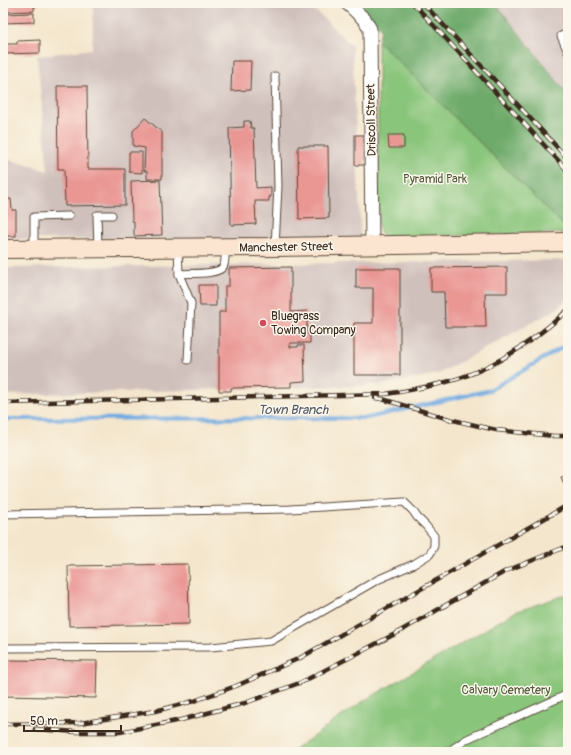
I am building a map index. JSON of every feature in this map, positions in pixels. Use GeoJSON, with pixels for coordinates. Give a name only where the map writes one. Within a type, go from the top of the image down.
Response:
{"type":"FeatureCollection","features":[{"type":"Feature","properties":{"kind":"main road","name":"Manchester Street"},"geometry":{"type":"LineString","coordinates":[[3,249],[275,248],[568,242]]}},
{"type":"Feature","properties":{"kind":"street","name":"Driscoll Street"},"geometry":{"type":"LineString","coordinates":[[347,3],[365,20],[370,29],[372,246]]}},
{"type":"Feature","properties":{"kind":"lane"},"geometry":{"type":"LineString","coordinates":[[568,33],[560,36],[568,52]]}},
{"type":"Feature","properties":{"kind":"lane"},"geometry":{"type":"LineString","coordinates":[[275,76],[278,186],[275,248]]}},
{"type":"Feature","properties":{"kind":"lane"},"geometry":{"type":"LineString","coordinates":[[98,249],[97,215],[112,215]]}},
{"type":"Feature","properties":{"kind":"lane"},"geometry":{"type":"LineString","coordinates":[[34,249],[34,217],[69,216]]}},
{"type":"Feature","properties":{"kind":"lane"},"geometry":{"type":"LineString","coordinates":[[178,248],[179,274],[191,303],[188,360]]}},
{"type":"Feature","properties":{"kind":"lane"},"geometry":{"type":"LineString","coordinates":[[179,274],[217,272],[222,268],[224,263],[225,248]]}},
{"type":"Feature","properties":{"kind":"lane"},"geometry":{"type":"LineString","coordinates":[[3,514],[290,509],[404,502],[414,511],[417,517],[434,536],[434,546],[430,554],[414,564],[377,580],[271,641],[211,648],[3,648]]}},
{"type":"Feature","properties":{"kind":"lane"},"geometry":{"type":"LineString","coordinates":[[448,752],[467,739],[568,694]]}},
{"type":"Feature","properties":{"kind":"shaded area"},"geometry":{"type":"Polygon","coordinates":[[[94,3],[308,3],[352,46],[361,240],[3,239],[3,158],[48,171],[37,56],[92,49],[94,3]]]}},
{"type":"Feature","properties":{"kind":"shaded area"},"geometry":{"type":"Polygon","coordinates":[[[495,3],[568,3],[568,95],[495,3]]]}},
{"type":"Feature","properties":{"kind":"shaded area"},"geometry":{"type":"Polygon","coordinates":[[[568,260],[568,298],[557,309],[438,374],[379,385],[3,395],[3,268],[568,260]]]}},
{"type":"Feature","properties":{"kind":"green space"},"geometry":{"type":"Polygon","coordinates":[[[355,3],[495,3],[568,95],[568,230],[378,41],[381,29],[355,3]]]}},
{"type":"Feature","properties":{"kind":"green space","name":"Pyramid Park"},"geometry":{"type":"Polygon","coordinates":[[[378,41],[568,230],[568,233],[383,237],[378,225],[378,41]]]}},
{"type":"Feature","properties":{"kind":"green space","name":"Calvary Cemetery"},"geometry":{"type":"Polygon","coordinates":[[[568,594],[568,752],[291,752],[359,704],[515,612],[568,594]]]}},
{"type":"Feature","properties":{"kind":"building"},"geometry":{"type":"Polygon","coordinates":[[[3,3],[36,3],[36,7],[34,7],[34,11],[3,12],[3,3]]]}},
{"type":"Feature","properties":{"kind":"building"},"geometry":{"type":"Polygon","coordinates":[[[34,13],[34,22],[3,23],[3,14],[34,13]]]}},
{"type":"Feature","properties":{"kind":"building"},"geometry":{"type":"Polygon","coordinates":[[[40,40],[40,53],[3,54],[3,44],[17,44],[17,41],[40,40]]]}},
{"type":"Feature","properties":{"kind":"building"},"geometry":{"type":"Polygon","coordinates":[[[232,61],[251,61],[250,90],[231,91],[232,61]]]}},
{"type":"Feature","properties":{"kind":"building"},"geometry":{"type":"Polygon","coordinates":[[[57,86],[87,86],[88,169],[125,169],[125,205],[65,206],[64,169],[58,169],[57,86]]]}},
{"type":"Feature","properties":{"kind":"building"},"geometry":{"type":"Polygon","coordinates":[[[145,118],[162,132],[162,179],[147,179],[147,171],[144,171],[145,148],[133,146],[133,131],[145,118]]]}},
{"type":"Feature","properties":{"kind":"building"},"geometry":{"type":"Polygon","coordinates":[[[244,121],[250,121],[251,128],[254,128],[256,188],[271,187],[271,197],[269,197],[269,201],[255,201],[256,224],[231,225],[229,128],[244,127],[244,121]]]}},
{"type":"Feature","properties":{"kind":"building"},"geometry":{"type":"Polygon","coordinates":[[[355,135],[365,135],[365,165],[355,165],[355,135]]]}},
{"type":"Feature","properties":{"kind":"building"},"geometry":{"type":"Polygon","coordinates":[[[388,135],[404,135],[404,148],[389,148],[388,135]]]}},
{"type":"Feature","properties":{"kind":"building"},"geometry":{"type":"Polygon","coordinates":[[[298,146],[328,146],[329,218],[299,219],[298,146]]]}},
{"type":"Feature","properties":{"kind":"building"},"geometry":{"type":"Polygon","coordinates":[[[129,152],[142,152],[142,173],[129,172],[129,152]]]}},
{"type":"Feature","properties":{"kind":"building"},"geometry":{"type":"Polygon","coordinates":[[[160,180],[162,235],[134,236],[131,181],[160,180]]]}},
{"type":"Feature","properties":{"kind":"building"},"geometry":{"type":"Polygon","coordinates":[[[3,199],[11,199],[12,210],[16,210],[16,236],[3,236],[3,199]]]}},
{"type":"Feature","properties":{"kind":"building","name":"Bluegrass Towing Company"},"geometry":{"type":"Polygon","coordinates":[[[291,267],[291,312],[307,311],[307,334],[310,334],[310,343],[290,343],[290,347],[304,345],[305,381],[291,382],[291,387],[231,388],[231,391],[219,391],[219,312],[225,312],[225,286],[229,286],[229,268],[291,267]]]}},
{"type":"Feature","properties":{"kind":"building"},"geometry":{"type":"Polygon","coordinates":[[[507,267],[507,293],[485,293],[486,327],[445,327],[444,292],[431,292],[431,268],[507,267]]]}},
{"type":"Feature","properties":{"kind":"building"},"geometry":{"type":"Polygon","coordinates":[[[356,268],[400,268],[400,375],[354,375],[354,323],[373,323],[373,288],[356,288],[356,268]]]}},
{"type":"Feature","properties":{"kind":"building"},"geometry":{"type":"Polygon","coordinates":[[[199,285],[216,285],[216,306],[200,306],[199,285]]]}},
{"type":"Feature","properties":{"kind":"building"},"geometry":{"type":"Polygon","coordinates":[[[567,474],[568,482],[564,484],[561,477],[567,474]]]}},
{"type":"Feature","properties":{"kind":"building"},"geometry":{"type":"Polygon","coordinates":[[[188,564],[189,624],[69,626],[68,566],[188,564]]]}},
{"type":"Feature","properties":{"kind":"building"},"geometry":{"type":"Polygon","coordinates":[[[3,660],[97,661],[96,698],[3,696],[3,660]]]}},
{"type":"Feature","properties":{"kind":"waterway","name":"Town Branch"},"geometry":{"type":"LineString","coordinates":[[3,419],[367,418],[490,390],[568,344]]}},
{"type":"Feature","properties":{"kind":"railway"},"geometry":{"type":"LineString","coordinates":[[413,3],[568,171]]}},
{"type":"Feature","properties":{"kind":"railway"},"geometry":{"type":"LineString","coordinates":[[423,3],[568,159]]}},
{"type":"Feature","properties":{"kind":"railway"},"geometry":{"type":"LineString","coordinates":[[3,403],[386,394],[423,388],[451,381],[489,366],[531,340],[568,310]]}},
{"type":"Feature","properties":{"kind":"railway"},"geometry":{"type":"LineString","coordinates":[[375,398],[449,419],[496,430],[568,436]]}},
{"type":"Feature","properties":{"kind":"railway"},"geometry":{"type":"LineString","coordinates":[[3,724],[80,723],[155,711],[194,701],[236,686],[300,658],[568,505]]}},
{"type":"Feature","properties":{"kind":"railway"},"geometry":{"type":"LineString","coordinates":[[35,729],[77,732],[120,732],[181,720],[245,703],[302,682],[395,634],[506,571],[568,546]]}},
{"type":"Feature","properties":{"kind":"place","name":"Bluegrass Towing Company"},"geometry":{"type":"Point","coordinates":[263,323]}}]}
